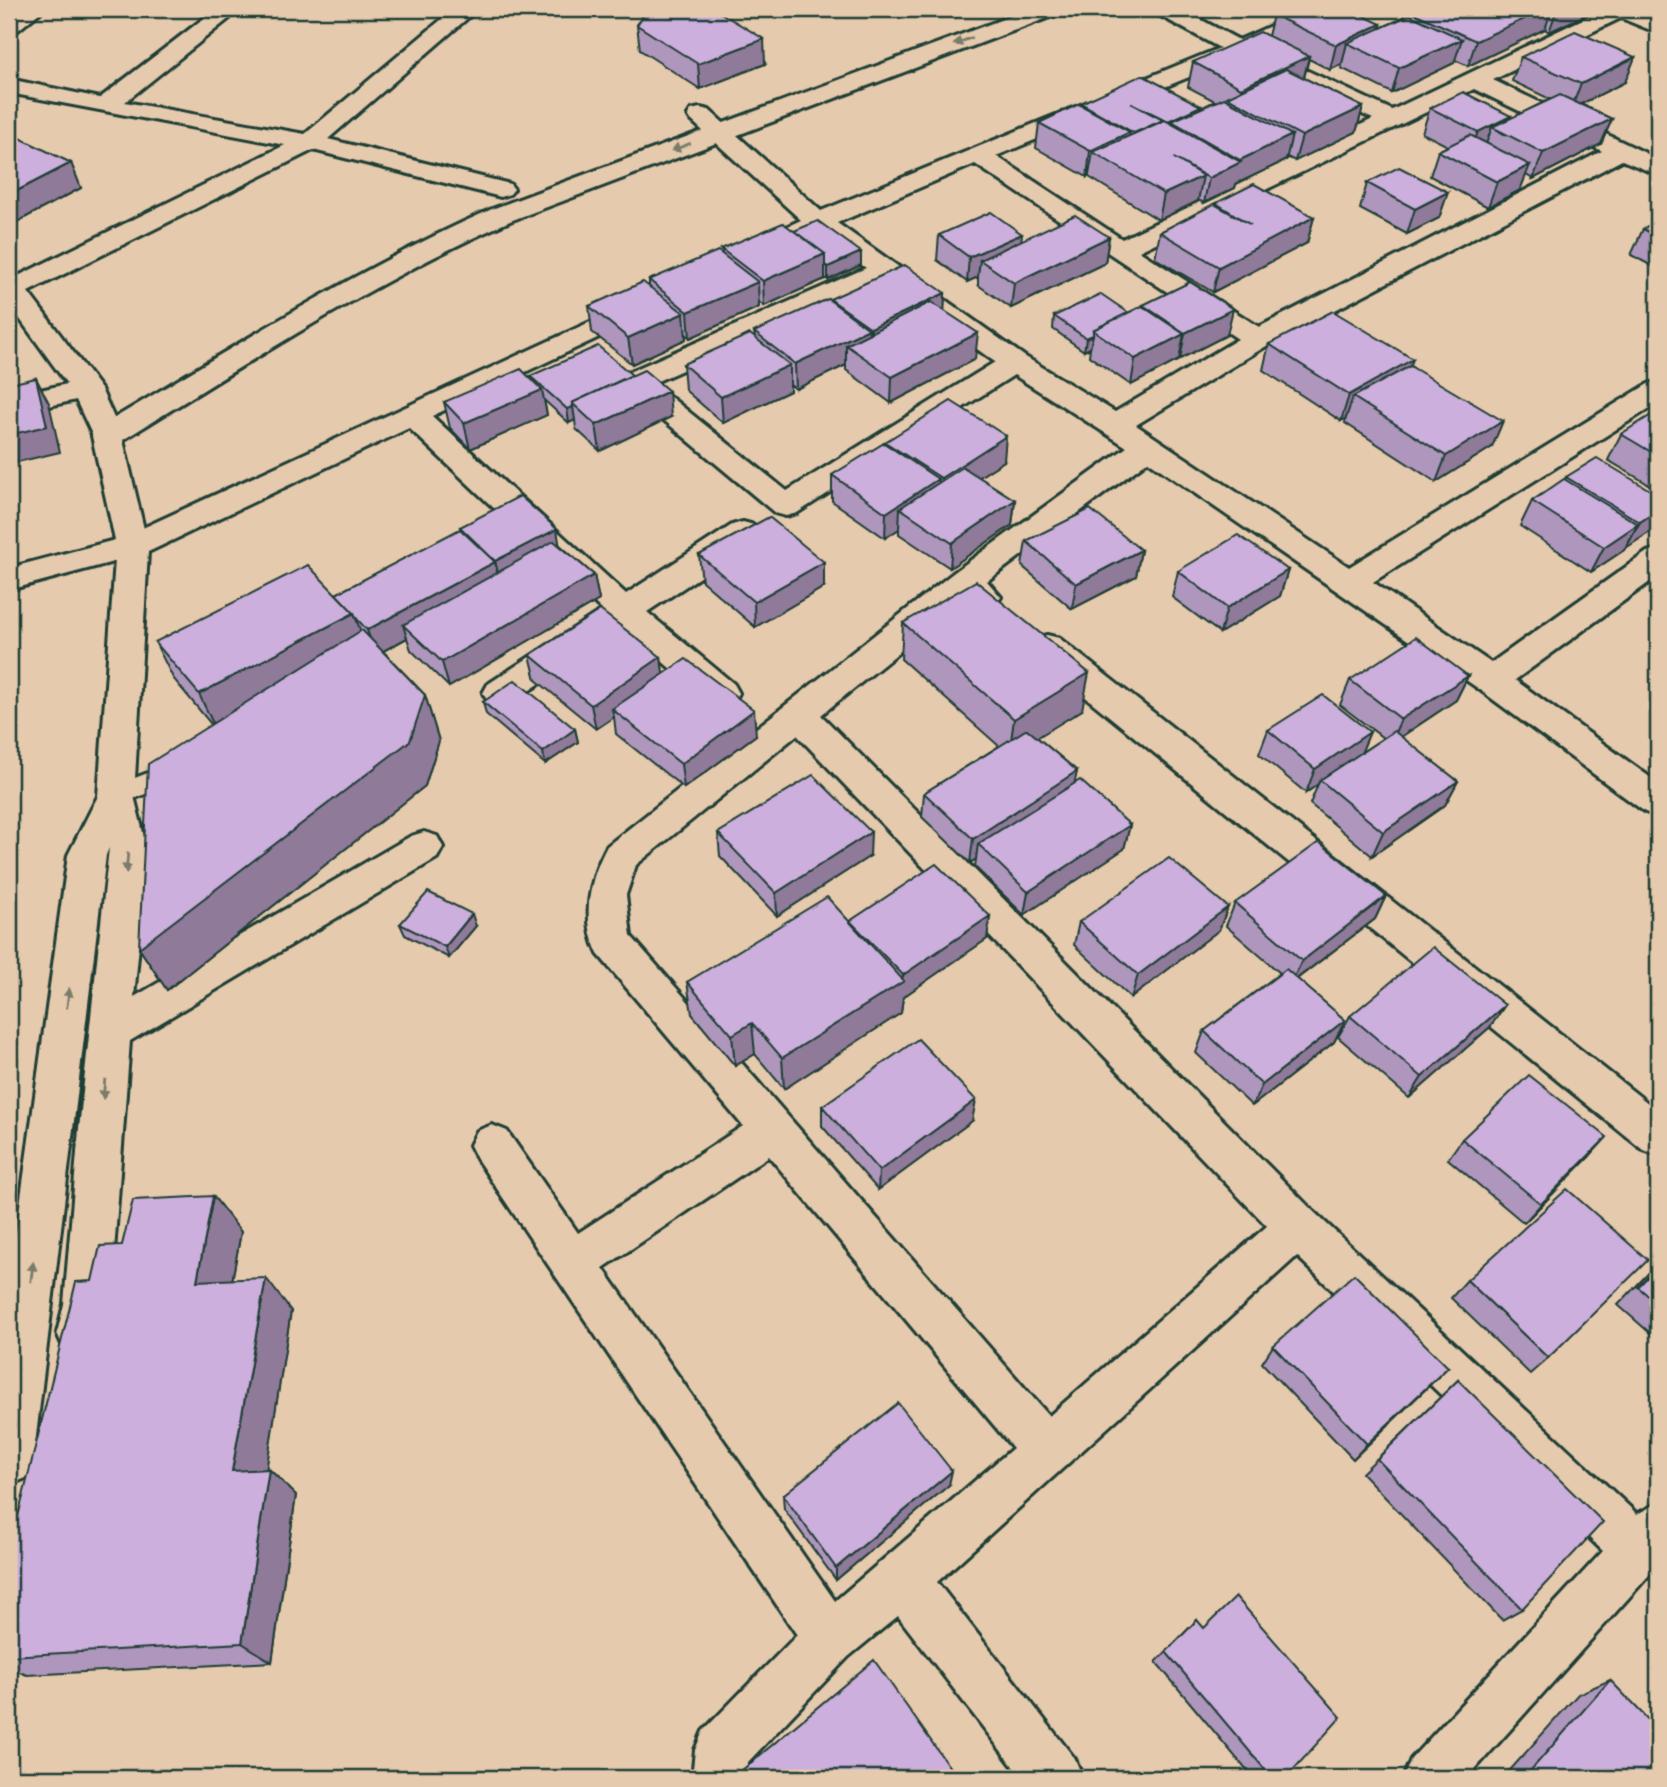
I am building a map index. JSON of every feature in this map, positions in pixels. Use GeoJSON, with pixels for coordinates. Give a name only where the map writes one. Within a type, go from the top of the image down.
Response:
{"type":"FeatureCollection","features":[{"type":"Feature","properties":{"kind":"street"},"geometry":{"type":"LineString","coordinates":[[9,26],[33,9]]}},
{"type":"Feature","properties":{"kind":"street"},"geometry":{"type":"LineString","coordinates":[[106,106],[230,9]]}},
{"type":"Feature","properties":{"kind":"street"},"geometry":{"type":"LineString","coordinates":[[71,1371],[87,1304],[128,853],[116,796],[132,547],[107,436],[86,389],[10,288],[310,142],[466,9]]}},
{"type":"Feature","properties":{"kind":"street"},"geometry":{"type":"LineString","coordinates":[[788,82],[990,9]]}},
{"type":"Feature","properties":{"kind":"street"},"geometry":{"type":"LineString","coordinates":[[107,436],[322,306],[408,258],[501,215],[1050,9]]}},
{"type":"Feature","properties":{"kind":"street"},"geometry":{"type":"LineString","coordinates":[[1165,9],[1240,49],[1390,118]]}},
{"type":"Feature","properties":{"kind":"street"},"geometry":{"type":"LineString","coordinates":[[742,258],[818,222],[978,154],[1240,49],[1327,9]]}},
{"type":"Feature","properties":{"kind":"street"},"geometry":{"type":"LineString","coordinates":[[1120,250],[1620,9],[1658,26]]}},
{"type":"Feature","properties":{"kind":"street"},"geometry":{"type":"LineString","coordinates":[[1473,79],[1658,168]]}},
{"type":"Feature","properties":{"kind":"street"},"geometry":{"type":"LineString","coordinates":[[9,86],[310,142],[512,185],[457,216],[408,258]]}},
{"type":"Feature","properties":{"kind":"street"},"geometry":{"type":"LineString","coordinates":[[674,124],[725,106]]}},
{"type":"Feature","properties":{"kind":"street"},"geometry":{"type":"LineString","coordinates":[[700,115],[722,132],[818,222],[1014,362],[1115,425],[1491,680],[1658,802]]}},
{"type":"Feature","properties":{"kind":"street"},"geometry":{"type":"LineString","coordinates":[[1115,425],[1258,339],[1621,151]]}},
{"type":"Feature","properties":{"kind":"street"},"geometry":{"type":"LineString","coordinates":[[978,154],[1258,339]]}},
{"type":"Feature","properties":{"kind":"street"},"geometry":{"type":"LineString","coordinates":[[558,168],[579,186]]}},
{"type":"Feature","properties":{"kind":"street"},"geometry":{"type":"LineString","coordinates":[[9,579],[132,547],[414,416],[606,359],[887,269]]}},
{"type":"Feature","properties":{"kind":"street"},"geometry":{"type":"LineString","coordinates":[[606,359],[667,294]]}},
{"type":"Feature","properties":{"kind":"street"},"geometry":{"type":"LineString","coordinates":[[606,359],[786,506]]}},
{"type":"Feature","properties":{"kind":"street"},"geometry":{"type":"LineString","coordinates":[[500,693],[786,506],[1014,362]]}},
{"type":"Feature","properties":{"kind":"street"},"geometry":{"type":"LineString","coordinates":[[9,406],[86,389]]}},
{"type":"Feature","properties":{"kind":"street"},"geometry":{"type":"LineString","coordinates":[[1349,582],[1658,390]]}},
{"type":"Feature","properties":{"kind":"street"},"geometry":{"type":"LineString","coordinates":[[414,416],[503,515],[624,611],[786,725],[1298,1227],[1648,1539],[1430,1778]]}},
{"type":"Feature","properties":{"kind":"street"},"geometry":{"type":"LineString","coordinates":[[1046,1449],[612,942],[607,895],[620,857],[965,582],[1146,448]]}},
{"type":"Feature","properties":{"kind":"street"},"geometry":{"type":"LineString","coordinates":[[1491,680],[1658,560]]}},
{"type":"Feature","properties":{"kind":"street"},"geometry":{"type":"LineString","coordinates":[[965,582],[1658,1136]]}},
{"type":"Feature","properties":{"kind":"street"},"geometry":{"type":"LineString","coordinates":[[10,1432],[87,855],[116,796]]}},
{"type":"Feature","properties":{"kind":"street"},"geometry":{"type":"LineString","coordinates":[[110,1032],[424,847]]}},
{"type":"Feature","properties":{"kind":"street"},"geometry":{"type":"LineString","coordinates":[[574,1261],[774,1129]]}},
{"type":"Feature","properties":{"kind":"street"},"geometry":{"type":"LineString","coordinates":[[492,1145],[574,1261],[830,1639]]}},
{"type":"Feature","properties":{"kind":"street"},"geometry":{"type":"LineString","coordinates":[[719,1778],[723,1750],[830,1639],[902,1579],[1298,1227]]}},
{"type":"Feature","properties":{"kind":"street"},"geometry":{"type":"LineString","coordinates":[[902,1579],[1056,1778]]}},
{"type":"Feature","properties":{"kind":"lane"},"geometry":{"type":"LineString","coordinates":[[116,796],[203,759]]}},
{"type":"Feature","properties":{"kind":"building"},"geometry":{"type":"Polygon","coordinates":[[[647,9],[714,9],[764,39],[698,64],[637,25],[647,9]]]}},
{"type":"Feature","properties":{"kind":"building"},"geometry":{"type":"Polygon","coordinates":[[[1287,9],[1349,9],[1381,24],[1336,45],[1273,15],[1287,9]]]}},
{"type":"Feature","properties":{"kind":"building"},"geometry":{"type":"Polygon","coordinates":[[[1405,9],[1546,9],[1476,41],[1405,9]]]}},
{"type":"Feature","properties":{"kind":"building"},"geometry":{"type":"Polygon","coordinates":[[[1410,15],[1462,39],[1399,68],[1347,43],[1410,15]]]}},
{"type":"Feature","properties":{"kind":"building"},"geometry":{"type":"Polygon","coordinates":[[[1575,31],[1635,57],[1581,84],[1521,57],[1575,31]]]}},
{"type":"Feature","properties":{"kind":"building"},"geometry":{"type":"Polygon","coordinates":[[[1260,32],[1309,56],[1241,88],[1193,62],[1260,32]]]}},
{"type":"Feature","properties":{"kind":"building"},"geometry":{"type":"Polygon","coordinates":[[[1286,69],[1363,107],[1302,136],[1227,97],[1286,69]]]}},
{"type":"Feature","properties":{"kind":"building"},"geometry":{"type":"Polygon","coordinates":[[[1142,75],[1201,106],[1168,121],[1131,103],[1163,120],[1134,133],[1081,103],[1142,75]]]}},
{"type":"Feature","properties":{"kind":"building"},"geometry":{"type":"Polygon","coordinates":[[[1463,92],[1511,116],[1478,132],[1430,108],[1463,92]]]}},
{"type":"Feature","properties":{"kind":"building"},"geometry":{"type":"Polygon","coordinates":[[[1560,95],[1612,119],[1543,153],[1492,127],[1560,95]]]}},
{"type":"Feature","properties":{"kind":"building"},"geometry":{"type":"Polygon","coordinates":[[[1224,98],[1292,135],[1240,160],[1172,121],[1224,98]]]}},
{"type":"Feature","properties":{"kind":"building"},"geometry":{"type":"Polygon","coordinates":[[[1079,104],[1130,132],[1090,151],[1039,123],[1079,104]]]}},
{"type":"Feature","properties":{"kind":"building"},"geometry":{"type":"Polygon","coordinates":[[[1165,120],[1241,162],[1209,178],[1174,158],[1203,176],[1164,194],[1093,152],[1165,120]]]}},
{"type":"Feature","properties":{"kind":"building"},"geometry":{"type":"Polygon","coordinates":[[[10,133],[71,163],[9,195],[10,133]]]}},
{"type":"Feature","properties":{"kind":"building"},"geometry":{"type":"Polygon","coordinates":[[[1470,135],[1530,165],[1497,182],[1438,151],[1470,135]]]}},
{"type":"Feature","properties":{"kind":"building"},"geometry":{"type":"Polygon","coordinates":[[[1399,167],[1448,192],[1415,209],[1367,183],[1399,167]]]}},
{"type":"Feature","properties":{"kind":"building"},"geometry":{"type":"Polygon","coordinates":[[[1254,184],[1314,217],[1219,267],[1160,232],[1214,204],[1251,225],[1216,203],[1254,184]]]}},
{"type":"Feature","properties":{"kind":"building"},"geometry":{"type":"Polygon","coordinates":[[[991,212],[1022,234],[969,257],[939,235],[991,212]]]}},
{"type":"Feature","properties":{"kind":"building"},"geometry":{"type":"Polygon","coordinates":[[[1075,215],[1109,237],[1014,283],[980,260],[1075,215]]]}},
{"type":"Feature","properties":{"kind":"building"},"geometry":{"type":"Polygon","coordinates":[[[1658,220],[1658,237],[1643,229],[1658,220]]]}},
{"type":"Feature","properties":{"kind":"building"},"geometry":{"type":"Polygon","coordinates":[[[818,221],[861,252],[828,267],[825,265],[825,254],[794,231],[818,221]]]}},
{"type":"Feature","properties":{"kind":"building"},"geometry":{"type":"Polygon","coordinates":[[[783,223],[825,254],[763,281],[721,249],[783,223]]]}},
{"type":"Feature","properties":{"kind":"building"},"geometry":{"type":"Polygon","coordinates":[[[718,251],[758,282],[688,312],[649,280],[718,251]]]}},
{"type":"Feature","properties":{"kind":"building"},"geometry":{"type":"Polygon","coordinates":[[[905,265],[945,293],[871,328],[830,299],[905,265]]]}},
{"type":"Feature","properties":{"kind":"building"},"geometry":{"type":"Polygon","coordinates":[[[643,282],[684,313],[628,338],[589,306],[643,282]]]}},
{"type":"Feature","properties":{"kind":"building"},"geometry":{"type":"Polygon","coordinates":[[[1190,282],[1233,309],[1185,333],[1143,305],[1190,282]]]}},
{"type":"Feature","properties":{"kind":"building"},"geometry":{"type":"Polygon","coordinates":[[[1101,294],[1129,313],[1093,330],[1093,335],[1086,338],[1054,316],[1101,294]]]}},
{"type":"Feature","properties":{"kind":"building"},"geometry":{"type":"Polygon","coordinates":[[[828,299],[869,329],[795,364],[754,332],[828,299]]]}},
{"type":"Feature","properties":{"kind":"building"},"geometry":{"type":"Polygon","coordinates":[[[931,302],[978,333],[892,377],[846,345],[931,302]]]}},
{"type":"Feature","properties":{"kind":"building"},"geometry":{"type":"Polygon","coordinates":[[[1142,306],[1184,334],[1135,359],[1093,330],[1142,306]]]}},
{"type":"Feature","properties":{"kind":"building"},"geometry":{"type":"Polygon","coordinates":[[[1333,311],[1413,359],[1349,395],[1269,344],[1333,311]]]}},
{"type":"Feature","properties":{"kind":"building"},"geometry":{"type":"Polygon","coordinates":[[[750,334],[790,365],[721,397],[683,364],[750,334]]]}},
{"type":"Feature","properties":{"kind":"building"},"geometry":{"type":"Polygon","coordinates":[[[598,346],[632,375],[572,403],[573,407],[567,409],[530,376],[598,346]]]}},
{"type":"Feature","properties":{"kind":"building"},"geometry":{"type":"Polygon","coordinates":[[[1410,366],[1503,421],[1446,456],[1353,397],[1410,366]]]}},
{"type":"Feature","properties":{"kind":"building"},"geometry":{"type":"Polygon","coordinates":[[[521,369],[542,390],[464,423],[444,402],[521,369]]]}},
{"type":"Feature","properties":{"kind":"building"},"geometry":{"type":"Polygon","coordinates":[[[644,370],[669,391],[596,425],[572,403],[644,370]]]}},
{"type":"Feature","properties":{"kind":"building"},"geometry":{"type":"Polygon","coordinates":[[[36,378],[47,426],[9,435],[9,384],[36,378]]]}},
{"type":"Feature","properties":{"kind":"building"},"geometry":{"type":"Polygon","coordinates":[[[951,401],[1006,436],[941,478],[885,442],[951,401]]]}},
{"type":"Feature","properties":{"kind":"building"},"geometry":{"type":"Polygon","coordinates":[[[1656,412],[1658,414],[1658,456],[1621,434],[1656,412]]]}},
{"type":"Feature","properties":{"kind":"building"},"geometry":{"type":"Polygon","coordinates":[[[884,443],[938,479],[886,513],[832,475],[884,443]]]}},
{"type":"Feature","properties":{"kind":"building"},"geometry":{"type":"Polygon","coordinates":[[[1597,458],[1658,495],[1658,510],[1640,522],[1566,477],[1597,458]]]}},
{"type":"Feature","properties":{"kind":"building"},"geometry":{"type":"Polygon","coordinates":[[[963,467],[1015,500],[952,543],[900,508],[963,467]]]}},
{"type":"Feature","properties":{"kind":"building"},"geometry":{"type":"Polygon","coordinates":[[[1564,479],[1638,524],[1604,547],[1532,501],[1564,479]]]}},
{"type":"Feature","properties":{"kind":"building"},"geometry":{"type":"Polygon","coordinates":[[[520,496],[557,529],[495,561],[460,527],[520,496]]]}},
{"type":"Feature","properties":{"kind":"building"},"geometry":{"type":"Polygon","coordinates":[[[1090,509],[1141,550],[1076,584],[1026,541],[1090,509]]]}},
{"type":"Feature","properties":{"kind":"building"},"geometry":{"type":"Polygon","coordinates":[[[769,517],[824,562],[754,602],[699,555],[769,517]]]}},
{"type":"Feature","properties":{"kind":"building"},"geometry":{"type":"Polygon","coordinates":[[[460,529],[495,562],[367,630],[336,594],[460,529]]]}},
{"type":"Feature","properties":{"kind":"building"},"geometry":{"type":"Polygon","coordinates":[[[1238,535],[1288,570],[1227,608],[1178,571],[1238,535]]]}},
{"type":"Feature","properties":{"kind":"building"},"geometry":{"type":"Polygon","coordinates":[[[554,541],[594,575],[442,662],[403,625],[554,541]]]}},
{"type":"Feature","properties":{"kind":"building"},"geometry":{"type":"Polygon","coordinates":[[[308,565],[354,613],[199,694],[155,642],[308,565]]]}},
{"type":"Feature","properties":{"kind":"building"},"geometry":{"type":"Polygon","coordinates":[[[976,581],[1089,673],[1014,719],[903,623],[976,581]]]}},
{"type":"Feature","properties":{"kind":"building"},"geometry":{"type":"Polygon","coordinates":[[[600,610],[661,657],[591,705],[530,655],[600,610]]]}},
{"type":"Feature","properties":{"kind":"building"},"geometry":{"type":"Polygon","coordinates":[[[362,630],[425,695],[410,741],[139,948],[148,764],[362,630]]]}},
{"type":"Feature","properties":{"kind":"building"},"geometry":{"type":"Polygon","coordinates":[[[1416,637],[1468,676],[1401,719],[1350,680],[1416,637]]]}},
{"type":"Feature","properties":{"kind":"building"},"geometry":{"type":"Polygon","coordinates":[[[686,659],[754,710],[681,764],[612,709],[686,659]]]}},
{"type":"Feature","properties":{"kind":"building"},"geometry":{"type":"Polygon","coordinates":[[[515,680],[575,729],[543,752],[483,702],[515,680]]]}},
{"type":"Feature","properties":{"kind":"building"},"geometry":{"type":"Polygon","coordinates":[[[1323,695],[1370,732],[1315,769],[1268,730],[1323,695]]]}},
{"type":"Feature","properties":{"kind":"building"},"geometry":{"type":"Polygon","coordinates":[[[1027,729],[1077,771],[973,839],[924,793],[1027,729]]]}},
{"type":"Feature","properties":{"kind":"building"},"geometry":{"type":"Polygon","coordinates":[[[1394,731],[1458,781],[1383,832],[1320,780],[1394,731]]]}},
{"type":"Feature","properties":{"kind":"building"},"geometry":{"type":"Polygon","coordinates":[[[813,775],[871,832],[776,893],[718,833],[813,775]]]}},
{"type":"Feature","properties":{"kind":"building"},"geometry":{"type":"Polygon","coordinates":[[[1080,780],[1130,825],[1028,892],[978,844],[1080,780]]]}},
{"type":"Feature","properties":{"kind":"building"},"geometry":{"type":"Polygon","coordinates":[[[1319,842],[1386,896],[1302,961],[1235,903],[1319,842]]]}},
{"type":"Feature","properties":{"kind":"building"},"geometry":{"type":"Polygon","coordinates":[[[1169,858],[1228,907],[1138,975],[1079,922],[1169,858]]]}},
{"type":"Feature","properties":{"kind":"building"},"geometry":{"type":"Polygon","coordinates":[[[936,864],[990,916],[903,975],[850,921],[936,864]]]}},
{"type":"Feature","properties":{"kind":"building"},"geometry":{"type":"Polygon","coordinates":[[[428,892],[472,914],[445,947],[400,924],[428,892]]]}},
{"type":"Feature","properties":{"kind":"building"},"geometry":{"type":"Polygon","coordinates":[[[827,897],[904,981],[782,1058],[752,1023],[732,1035],[687,982],[827,897]]]}},
{"type":"Feature","properties":{"kind":"building"},"geometry":{"type":"Polygon","coordinates":[[[1433,947],[1505,1005],[1422,1077],[1350,1016],[1433,947]]]}},
{"type":"Feature","properties":{"kind":"building"},"geometry":{"type":"Polygon","coordinates":[[[1286,969],[1345,1020],[1262,1085],[1204,1031],[1286,969]]]}},
{"type":"Feature","properties":{"kind":"building"},"geometry":{"type":"Polygon","coordinates":[[[918,1039],[976,1100],[879,1171],[822,1106],[918,1039]]]}},
{"type":"Feature","properties":{"kind":"building"},"geometry":{"type":"Polygon","coordinates":[[[1529,1075],[1607,1137],[1541,1204],[1462,1139],[1529,1075]]]}},
{"type":"Feature","properties":{"kind":"building"},"geometry":{"type":"Polygon","coordinates":[[[1567,1189],[1648,1260],[1548,1358],[1467,1280],[1567,1189]]]}},
{"type":"Feature","properties":{"kind":"building"},"geometry":{"type":"Polygon","coordinates":[[[213,1196],[197,1281],[266,1278],[232,1471],[269,1469],[242,1643],[9,1656],[9,1553],[76,1282],[92,1281],[100,1246],[122,1245],[133,1200],[213,1196]]]}},
{"type":"Feature","properties":{"kind":"building"},"geometry":{"type":"Polygon","coordinates":[[[1658,1266],[1658,1304],[1638,1287],[1658,1266]]]}},
{"type":"Feature","properties":{"kind":"building"},"geometry":{"type":"Polygon","coordinates":[[[1354,1274],[1448,1367],[1367,1444],[1273,1346],[1354,1274]]]}},
{"type":"Feature","properties":{"kind":"building"},"geometry":{"type":"Polygon","coordinates":[[[1458,1380],[1603,1522],[1522,1609],[1377,1459],[1458,1380]]]}},
{"type":"Feature","properties":{"kind":"building"},"geometry":{"type":"Polygon","coordinates":[[[898,1403],[952,1471],[836,1568],[783,1495],[898,1403]]]}},
{"type":"Feature","properties":{"kind":"building"},"geometry":{"type":"Polygon","coordinates":[[[1236,1597],[1341,1717],[1286,1778],[1272,1778],[1166,1652],[1197,1620],[1204,1628],[1236,1597]]]}},
{"type":"Feature","properties":{"kind":"building"},"geometry":{"type":"Polygon","coordinates":[[[874,1660],[955,1775],[951,1778],[745,1778],[741,1771],[874,1660]]]}},
{"type":"Feature","properties":{"kind":"building"},"geometry":{"type":"Polygon","coordinates":[[[1610,1680],[1658,1730],[1658,1778],[1524,1778],[1610,1680]]]}}]}
